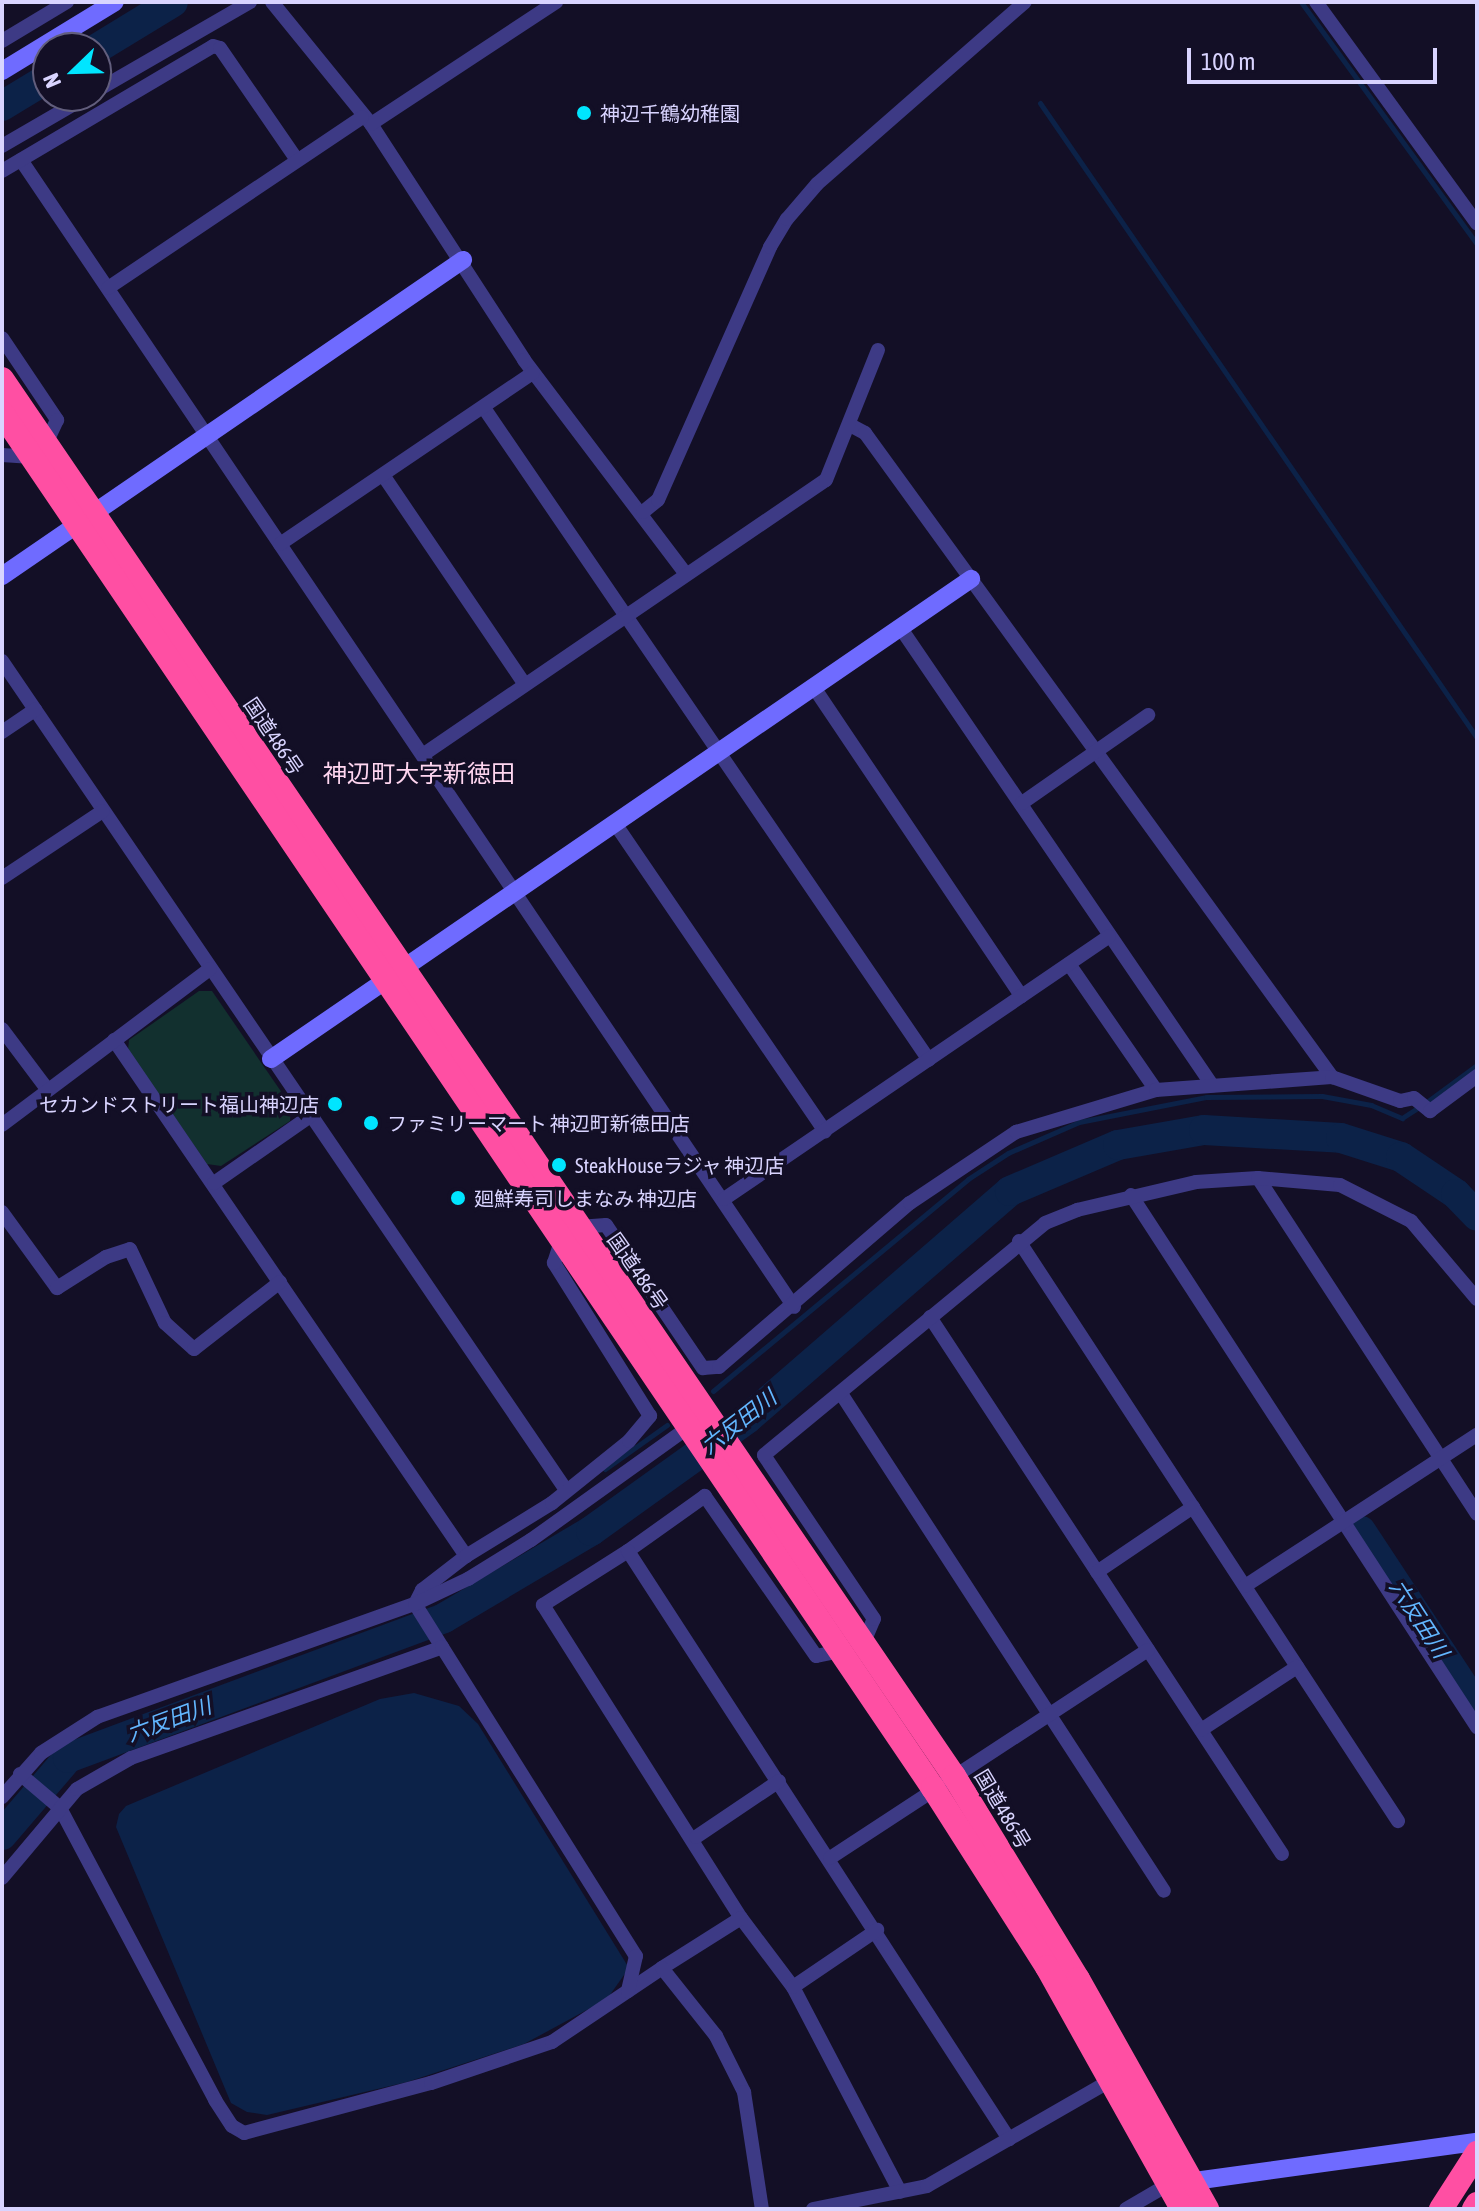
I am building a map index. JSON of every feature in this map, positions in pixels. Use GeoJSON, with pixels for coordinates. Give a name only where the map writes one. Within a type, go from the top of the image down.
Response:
{"type":"FeatureCollection","features":[{"type":"Feature","properties":{"kind":"highway","name":"国道486号"},"geometry":{"type":"LineString","coordinates":[[2,379],[39,450],[396,974],[697,1424],[723,1456],[852,1647],[933,1788],[1047,1967],[1111,2080],[1181,2183],[1207,2209]]}},
{"type":"Feature","properties":{"kind":"highway","name":"国道486号"},"geometry":{"type":"LineString","coordinates":[[2,413],[39,450]]}},
{"type":"Feature","properties":{"kind":"highway","name":"国道486号"},"geometry":{"type":"LineString","coordinates":[[852,1647],[954,1776],[1078,1979],[1181,2183],[1182,2209]]}},
{"type":"Feature","properties":{"kind":"highway"},"geometry":{"type":"LineString","coordinates":[[1441,2209],[1477,2153]]}},
{"type":"Feature","properties":{"kind":"street"},"geometry":{"type":"LineString","coordinates":[[2,71],[115,2]]}},
{"type":"Feature","properties":{"kind":"street"},"geometry":{"type":"LineString","coordinates":[[112,82],[250,2]]}},
{"type":"Feature","properties":{"kind":"street"},"geometry":{"type":"LineString","coordinates":[[272,2],[366,120],[463,260],[533,373],[643,512],[686,574]]}},
{"type":"Feature","properties":{"kind":"street"},"geometry":{"type":"LineString","coordinates":[[108,288],[297,160],[556,2]]}},
{"type":"Feature","properties":{"kind":"street"},"geometry":{"type":"LineString","coordinates":[[643,512],[658,500],[770,247],[787,219],[817,184],[1025,2]]}},
{"type":"Feature","properties":{"kind":"street"},"geometry":{"type":"LineString","coordinates":[[1316,2],[1477,224]]}},
{"type":"Feature","properties":{"kind":"street"},"geometry":{"type":"LineString","coordinates":[[2,41],[62,3]]}},
{"type":"Feature","properties":{"kind":"street"},"geometry":{"type":"LineString","coordinates":[[2,171],[213,46],[220,48],[297,160]]}},
{"type":"Feature","properties":{"kind":"street"},"geometry":{"type":"LineString","coordinates":[[2,146],[60,112]]}},
{"type":"Feature","properties":{"kind":"street"},"geometry":{"type":"LineString","coordinates":[[21,160],[517,891],[794,1307]]}},
{"type":"Feature","properties":{"kind":"street"},"geometry":{"type":"LineString","coordinates":[[2,576],[463,260]]}},
{"type":"Feature","properties":{"kind":"street"},"geometry":{"type":"LineString","coordinates":[[2,338],[57,420],[39,450],[2,455]]}},
{"type":"Feature","properties":{"kind":"street"},"geometry":{"type":"LineString","coordinates":[[424,754],[826,480],[878,350]]}},
{"type":"Feature","properties":{"kind":"street"},"geometry":{"type":"LineString","coordinates":[[280,544],[533,373]]}},
{"type":"Feature","properties":{"kind":"street"},"geometry":{"type":"LineString","coordinates":[[484,408],[929,1060]]}},
{"type":"Feature","properties":{"kind":"street"},"geometry":{"type":"LineString","coordinates":[[850,425],[865,433],[1332,1077]]}},
{"type":"Feature","properties":{"kind":"street"},"geometry":{"type":"LineString","coordinates":[[383,475],[524,683]]}},
{"type":"Feature","properties":{"kind":"street"},"geometry":{"type":"LineString","coordinates":[[271,1059],[902,630],[971,579]]}},
{"type":"Feature","properties":{"kind":"street"},"geometry":{"type":"LineString","coordinates":[[902,630],[1212,1085]]}},
{"type":"Feature","properties":{"kind":"street"},"geometry":{"type":"LineString","coordinates":[[2,661],[309,1117],[566,1490]]}},
{"type":"Feature","properties":{"kind":"street"},"geometry":{"type":"LineString","coordinates":[[815,689],[1021,996]]}},
{"type":"Feature","properties":{"kind":"street"},"geometry":{"type":"LineString","coordinates":[[2,732],[35,710]]}},
{"type":"Feature","properties":{"kind":"street"},"geometry":{"type":"LineString","coordinates":[[1022,803],[1148,715]]}},
{"type":"Feature","properties":{"kind":"street"},"geometry":{"type":"LineString","coordinates":[[2,878],[103,811]]}},
{"type":"Feature","properties":{"kind":"street"},"geometry":{"type":"LineString","coordinates":[[616,825],[825,1131]]}},
{"type":"Feature","properties":{"kind":"street"},"geometry":{"type":"LineString","coordinates":[[724,1199],[1109,936]]}},
{"type":"Feature","properties":{"kind":"street"},"geometry":{"type":"LineString","coordinates":[[1069,964],[1156,1090]]}},
{"type":"Feature","properties":{"kind":"street"},"geometry":{"type":"LineString","coordinates":[[2,1125],[210,969]]}},
{"type":"Feature","properties":{"kind":"street"},"geometry":{"type":"LineString","coordinates":[[2,1029],[47,1089]]}},
{"type":"Feature","properties":{"kind":"street"},"geometry":{"type":"LineString","coordinates":[[114,1040],[466,1556]]}},
{"type":"Feature","properties":{"kind":"street"},"geometry":{"type":"LineString","coordinates":[[416,1606],[422,1590],[466,1556],[566,1490],[629,1441],[650,1416],[554,1263],[570,1233],[606,1225],[703,1368],[719,1367],[794,1307],[910,1203],[1016,1132],[1156,1090],[1332,1077],[1400,1101],[1414,1098],[1430,1111],[1477,1076]]}},
{"type":"Feature","properties":{"kind":"street"},"geometry":{"type":"LineString","coordinates":[[214,1183],[309,1117]]}},
{"type":"Feature","properties":{"kind":"street"},"geometry":{"type":"LineString","coordinates":[[1258,1178],[1477,1514]]}},
{"type":"Feature","properties":{"kind":"street"},"geometry":{"type":"LineString","coordinates":[[900,2192],[793,1987],[741,1918],[543,1605],[628,1551],[705,1496],[816,1656],[852,1647],[874,1619],[764,1455],[842,1395],[1019,1241],[1077,1210],[1196,1182],[1258,1178],[1340,1185],[1376,1199],[1411,1221],[1477,1299]]}},
{"type":"Feature","properties":{"kind":"street"},"geometry":{"type":"LineString","coordinates":[[1131,1195],[1477,1727]]}},
{"type":"Feature","properties":{"kind":"street"},"geometry":{"type":"LineString","coordinates":[[2,1212],[57,1288],[106,1257],[130,1249],[165,1323],[194,1349],[280,1282]]}},
{"type":"Feature","properties":{"kind":"street"},"geometry":{"type":"LineString","coordinates":[[1019,1241],[1398,1821]]}},
{"type":"Feature","properties":{"kind":"street"},"geometry":{"type":"LineString","coordinates":[[930,1317],[1282,1854]]}},
{"type":"Feature","properties":{"kind":"street"},"geometry":{"type":"LineString","coordinates":[[842,1395],[1164,1891]]}},
{"type":"Feature","properties":{"kind":"street"},"geometry":{"type":"LineString","coordinates":[[2,1797],[67,1732],[97,1717],[416,1606],[502,1559],[697,1424]]}},
{"type":"Feature","properties":{"kind":"street"},"geometry":{"type":"LineString","coordinates":[[1245,1586],[1477,1435]]}},
{"type":"Feature","properties":{"kind":"street"},"geometry":{"type":"LineString","coordinates":[[1097,1572],[1193,1507]]}},
{"type":"Feature","properties":{"kind":"street"},"geometry":{"type":"LineString","coordinates":[[628,1551],[877,1930],[1009,2139]]}},
{"type":"Feature","properties":{"kind":"street"},"geometry":{"type":"LineString","coordinates":[[416,1606],[636,1956],[628,1991]]}},
{"type":"Feature","properties":{"kind":"street"},"geometry":{"type":"LineString","coordinates":[[2,1878],[56,1805],[77,1789],[131,1758],[441,1645]]}},
{"type":"Feature","properties":{"kind":"street"},"geometry":{"type":"LineString","coordinates":[[830,1858],[1148,1650]]}},
{"type":"Feature","properties":{"kind":"street"},"geometry":{"type":"LineString","coordinates":[[1201,1730],[1297,1667]]}},
{"type":"Feature","properties":{"kind":"street"},"geometry":{"type":"LineString","coordinates":[[22,1776],[56,1805],[215,2100],[232,2126],[244,2133],[503,2061],[552,2042],[741,1918]]}},
{"type":"Feature","properties":{"kind":"street"},"geometry":{"type":"LineString","coordinates":[[696,1837],[779,1781]]}},
{"type":"Feature","properties":{"kind":"street"},"geometry":{"type":"LineString","coordinates":[[793,1987],[877,1930]]}},
{"type":"Feature","properties":{"kind":"street"},"geometry":{"type":"LineString","coordinates":[[662,1968],[716,2036],[744,2092],[762,2209]]}},
{"type":"Feature","properties":{"kind":"street"},"geometry":{"type":"LineString","coordinates":[[813,2209],[927,2186],[1111,2080]]}},
{"type":"Feature","properties":{"kind":"street"},"geometry":{"type":"LineString","coordinates":[[1126,2209],[1181,2183],[1477,2142]]}},
{"type":"Feature","properties":{"kind":"green space"},"geometry":{"type":"Polygon","coordinates":[[[199,991],[212,991],[291,1106],[290,1121],[221,1166],[207,1164],[128,1050],[129,1040],[199,991]]]}},
{"type":"Feature","properties":{"kind":"water"},"geometry":{"type":"Polygon","coordinates":[[[414,1693],[459,1706],[478,1724],[629,1968],[607,1999],[524,2044],[407,2082],[267,2115],[247,2112],[231,2103],[116,1827],[119,1814],[126,1806],[380,1699],[414,1693]]]}},
{"type":"Feature","properties":{"kind":"waterway"},"geometry":{"type":"LineString","coordinates":[[112,39],[173,2]]}},
{"type":"Feature","properties":{"kind":"waterway"},"geometry":{"type":"LineString","coordinates":[[1301,2],[1477,244]]}},
{"type":"Feature","properties":{"kind":"waterway"},"geometry":{"type":"LineString","coordinates":[[2,106],[32,88]]}},
{"type":"Feature","properties":{"kind":"waterway"},"geometry":{"type":"LineString","coordinates":[[1040,103],[1477,738]]}},
{"type":"Feature","properties":{"kind":"waterway"},"geometry":{"type":"LineString","coordinates":[[1428,1101],[1477,1065]]}},
{"type":"Feature","properties":{"kind":"waterway"},"geometry":{"type":"LineString","coordinates":[[713,1391],[968,1179],[1008,1153],[1079,1122],[1206,1097],[1322,1096],[1371,1105],[1402,1118],[1419,1107]]}},
{"type":"Feature","properties":{"kind":"waterway","name":"六反田川"},"geometry":{"type":"LineString","coordinates":[[2,1835],[68,1758],[444,1618],[591,1531],[747,1419],[1010,1191],[1118,1145],[1204,1130],[1341,1138],[1401,1157],[1456,1194],[1477,1216]]}},
{"type":"Feature","properties":{"kind":"waterway"},"geometry":{"type":"LineString","coordinates":[[605,1469],[667,1425]]}},
{"type":"Feature","properties":{"kind":"waterway","name":"六反田川"},"geometry":{"type":"LineString","coordinates":[[1361,1531],[1477,1707]]}},
{"type":"Feature","properties":{"kind":"place","name":"神辺千鶴幼稚園"},"geometry":{"type":"Point","coordinates":[584,113]}},
{"type":"Feature","properties":{"kind":"place","name":"セカンドストリート福山神辺店"},"geometry":{"type":"Point","coordinates":[335,1104]}},
{"type":"Feature","properties":{"kind":"place","name":"ファミリーマート 神辺町新徳田店"},"geometry":{"type":"Point","coordinates":[371,1123]}},
{"type":"Feature","properties":{"kind":"place","name":"SteakHouseラジャ 神辺店"},"geometry":{"type":"Point","coordinates":[559,1165]}},
{"type":"Feature","properties":{"kind":"place","name":"廻鮮寿司しまなみ 神辺店"},"geometry":{"type":"Point","coordinates":[458,1198]}},
{"type":"Feature","properties":{"kind":"district","name":"神辺町大字新徳田"},"geometry":{"type":"Point","coordinates":[419,774]}}]}
